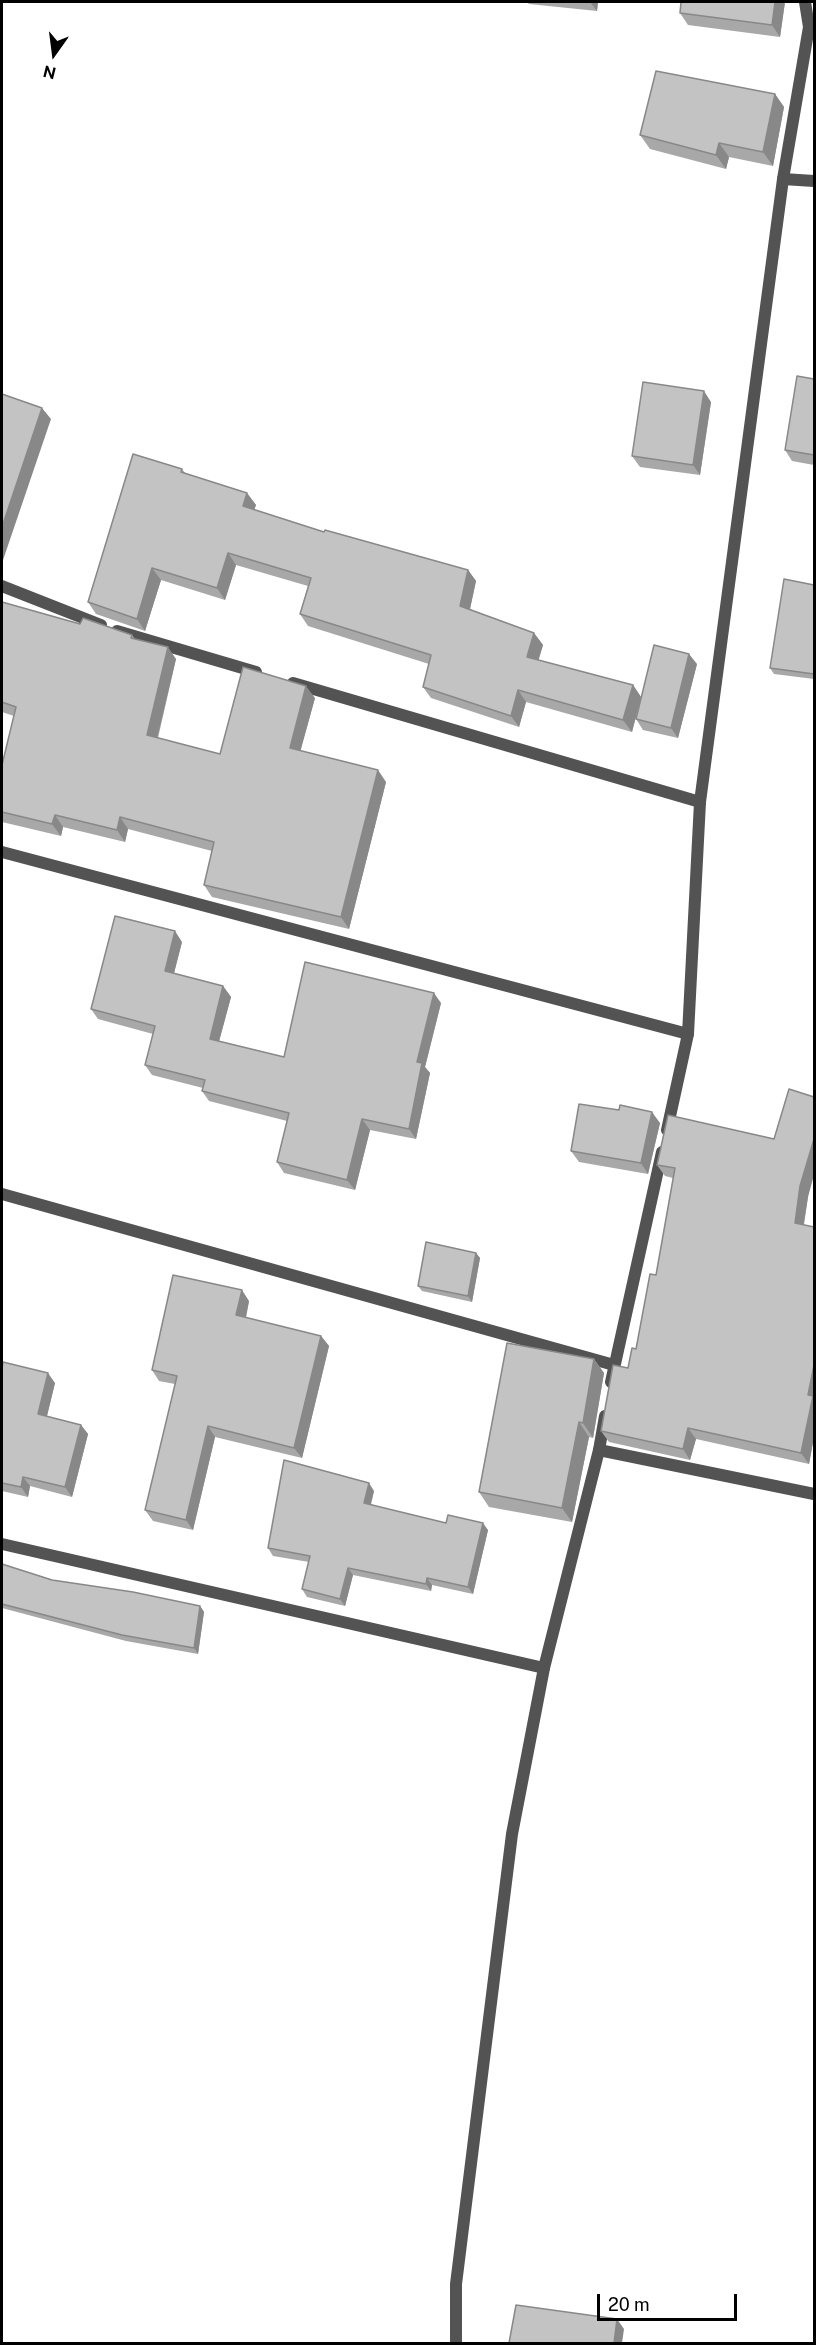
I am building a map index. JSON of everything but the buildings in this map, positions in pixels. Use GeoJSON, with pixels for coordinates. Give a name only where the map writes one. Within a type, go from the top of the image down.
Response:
{"type":"FeatureCollection","features":[{"type":"Feature","properties":{"kind":"street"},"geometry":{"type":"LineString","coordinates":[[456,2343],[456,2284],[512,1834],[544,1668],[598,1449],[614,1365],[688,1034],[700,802],[783,179],[812,27],[806,2]]}},
{"type":"Feature","properties":{"kind":"street"},"geometry":{"type":"LineString","coordinates":[[783,179],[814,181]]}},
{"type":"Feature","properties":{"kind":"street"},"geometry":{"type":"LineString","coordinates":[[2,586],[120,632],[700,802]]}},
{"type":"Feature","properties":{"kind":"street"},"geometry":{"type":"LineString","coordinates":[[2,852],[688,1034]]}},
{"type":"Feature","properties":{"kind":"street"},"geometry":{"type":"LineString","coordinates":[[2,1194],[614,1365]]}},
{"type":"Feature","properties":{"kind":"street"},"geometry":{"type":"LineString","coordinates":[[598,1449],[814,1494]]}},
{"type":"Feature","properties":{"kind":"street"},"geometry":{"type":"LineString","coordinates":[[2,1544],[544,1668]]}}]}
